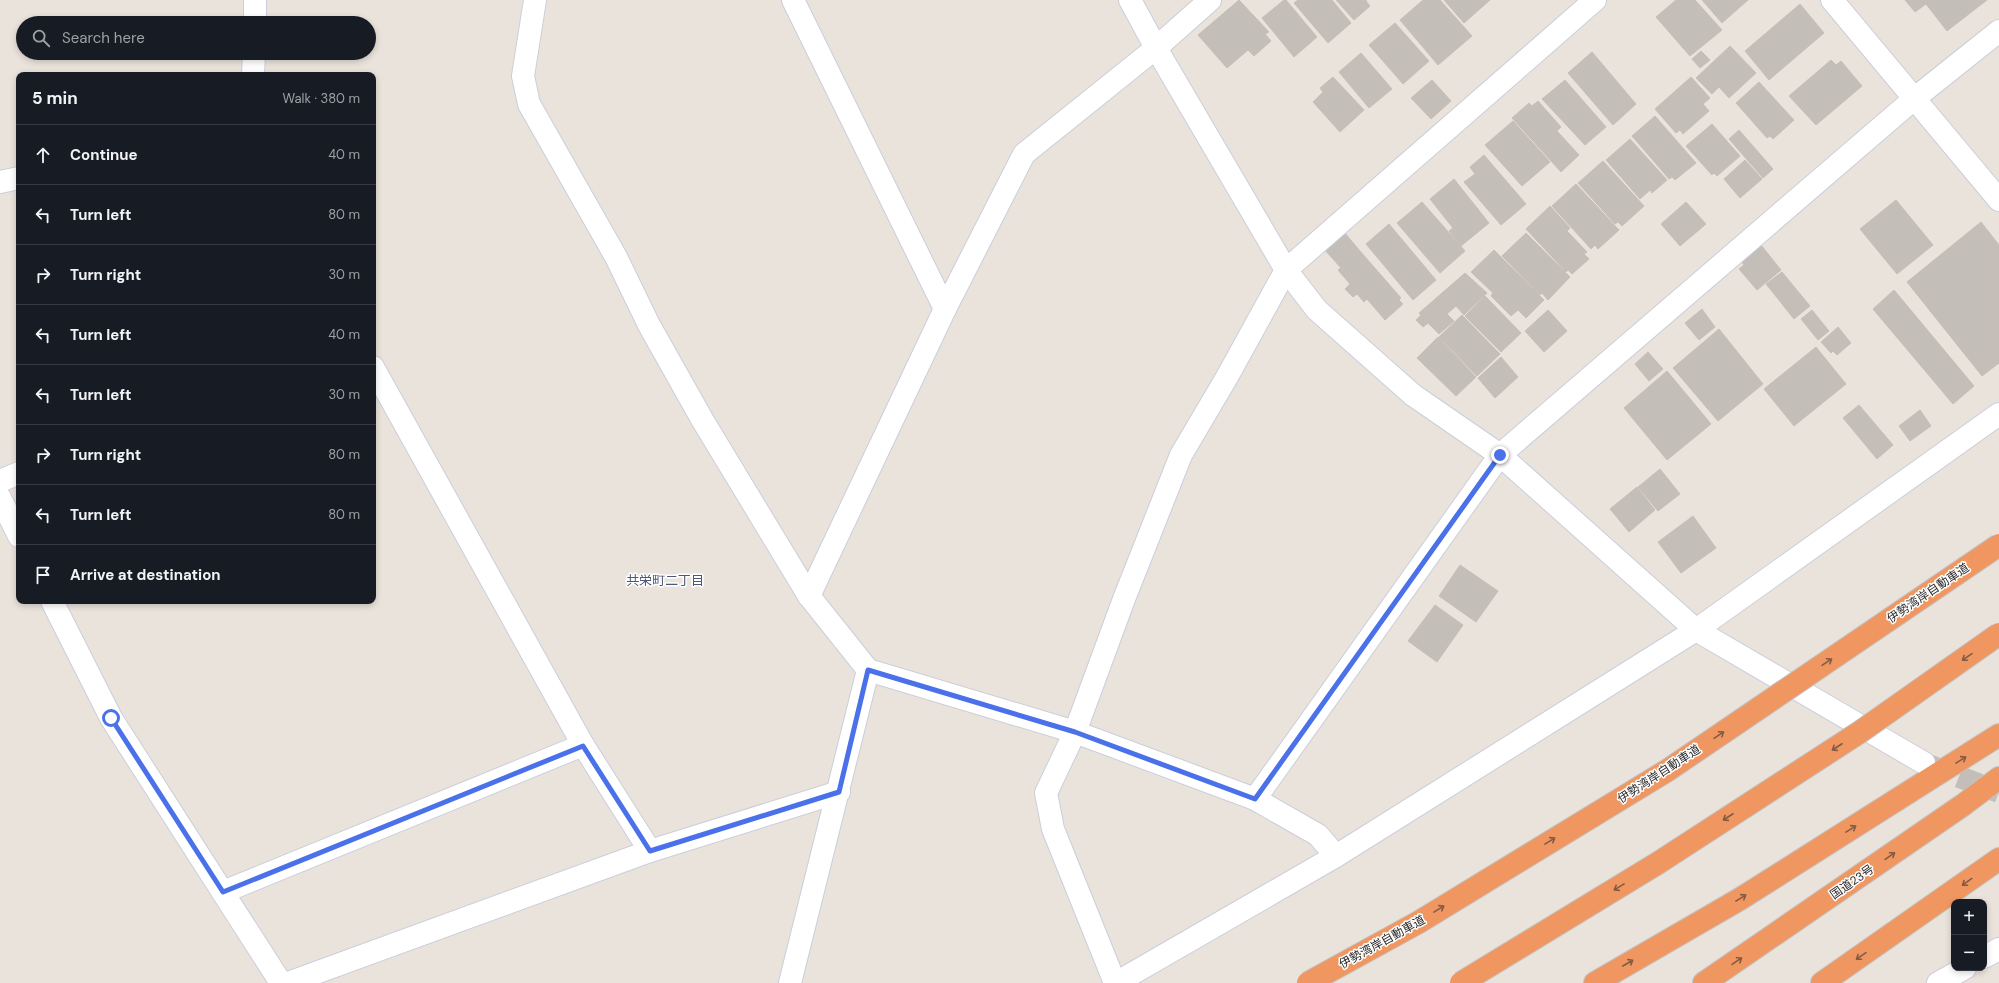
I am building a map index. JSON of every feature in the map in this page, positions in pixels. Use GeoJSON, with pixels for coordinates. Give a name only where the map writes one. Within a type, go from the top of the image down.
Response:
{"type":"FeatureCollection","features":[{"type":"Feature","properties":{"kind":"highway","name":"伊勢湾岸自動車道"},"geometry":{"type":"LineString","coordinates":[[1308,983],[1419,922],[1668,770],[1999,546]]}},
{"type":"Feature","properties":{"kind":"highway"},"geometry":{"type":"LineString","coordinates":[[1461,983],[1658,863],[1834,749],[1999,634]]}},
{"type":"Feature","properties":{"kind":"highway"},"geometry":{"type":"LineString","coordinates":[[1594,983],[1740,899],[1999,735]]}},
{"type":"Feature","properties":{"kind":"highway","name":"国道23号"},"geometry":{"type":"LineString","coordinates":[[1704,983],[1963,805],[1999,778]]}},
{"type":"Feature","properties":{"kind":"highway"},"geometry":{"type":"LineString","coordinates":[[1822,983],[1999,859]]}},
{"type":"Feature","properties":{"kind":"street"},"geometry":{"type":"LineString","coordinates":[[255,0],[255,16]]}},
{"type":"Feature","properties":{"kind":"street"},"geometry":{"type":"LineString","coordinates":[[535,0],[523,76],[530,104],[616,257],[649,324],[704,421],[809,596],[868,670],[1075,732],[1255,799],[1318,835],[1336,856]]}},
{"type":"Feature","properties":{"kind":"street"},"geometry":{"type":"LineString","coordinates":[[793,0],[945,309]]}},
{"type":"Feature","properties":{"kind":"street"},"geometry":{"type":"LineString","coordinates":[[1130,0],[1156,48],[1286,270],[1317,310],[1413,395],[1500,455],[1696,630],[1924,763]]}},
{"type":"Feature","properties":{"kind":"street"},"geometry":{"type":"LineString","coordinates":[[809,596],[945,309],[1024,154],[1156,48],[1210,0]]}},
{"type":"Feature","properties":{"kind":"street"},"geometry":{"type":"LineString","coordinates":[[1594,0],[1286,270],[1227,377],[1181,455],[1124,599],[1075,732],[1046,793],[1053,828],[1115,983],[1336,856],[1696,630],[1999,414]]}},
{"type":"Feature","properties":{"kind":"street"},"geometry":{"type":"LineString","coordinates":[[1832,0],[1999,200]]}},
{"type":"Feature","properties":{"kind":"street"},"geometry":{"type":"LineString","coordinates":[[1255,799],[1500,455],[1914,98],[1999,31]]}},
{"type":"Feature","properties":{"kind":"street"},"geometry":{"type":"LineString","coordinates":[[253,72],[254,60]]}},
{"type":"Feature","properties":{"kind":"street"},"geometry":{"type":"LineString","coordinates":[[0,182],[16,179]]}},
{"type":"Feature","properties":{"kind":"street"},"geometry":{"type":"LineString","coordinates":[[376,373],[583,746],[650,851]]}},
{"type":"Feature","properties":{"kind":"street"},"geometry":{"type":"LineString","coordinates":[[0,481],[16,474]]}},
{"type":"Feature","properties":{"kind":"street"},"geometry":{"type":"LineString","coordinates":[[0,498],[16,530]]}},
{"type":"Feature","properties":{"kind":"street"},"geometry":{"type":"LineString","coordinates":[[54,604],[111,718],[281,983]]}},
{"type":"Feature","properties":{"kind":"street"},"geometry":{"type":"LineString","coordinates":[[790,983],[839,792],[868,670]]}},
{"type":"Feature","properties":{"kind":"street"},"geometry":{"type":"LineString","coordinates":[[223,892],[583,746]]}},
{"type":"Feature","properties":{"kind":"street"},"geometry":{"type":"LineString","coordinates":[[288,983],[650,851],[839,792]]}},
{"type":"Feature","properties":{"kind":"street"},"geometry":{"type":"LineString","coordinates":[[1987,955],[1999,949]]}},
{"type":"Feature","properties":{"kind":"street"},"geometry":{"type":"LineString","coordinates":[[1938,983],[1960,971]]}},
{"type":"Feature","properties":{"kind":"building"},"geometry":{"type":"Polygon","coordinates":[[[1239,0],[1269,32],[1265,34],[1271,41],[1254,56],[1248,50],[1227,68],[1198,35],[1239,0]]]}},
{"type":"Feature","properties":{"kind":"building"},"geometry":{"type":"Polygon","coordinates":[[[1286,0],[1317,37],[1294,57],[1262,18],[1286,0]]]}},
{"type":"Feature","properties":{"kind":"building"},"geometry":{"type":"Polygon","coordinates":[[[1298,0],[1332,0],[1351,23],[1328,43],[1294,3],[1298,0]]]}},
{"type":"Feature","properties":{"kind":"building"},"geometry":{"type":"Polygon","coordinates":[[[1336,0],[1367,0],[1366,1],[1370,6],[1354,20],[1336,0]]]}},
{"type":"Feature","properties":{"kind":"building"},"geometry":{"type":"Polygon","coordinates":[[[1423,0],[1440,0],[1472,36],[1438,65],[1400,20],[1423,0]]]}},
{"type":"Feature","properties":{"kind":"building"},"geometry":{"type":"Polygon","coordinates":[[[1444,0],[1490,0],[1464,23],[1444,0]]]}},
{"type":"Feature","properties":{"kind":"building"},"geometry":{"type":"Polygon","coordinates":[[[1676,0],[1695,0],[1722,30],[1690,56],[1656,17],[1676,0]]]}},
{"type":"Feature","properties":{"kind":"building"},"geometry":{"type":"Polygon","coordinates":[[[1702,0],[1748,0],[1722,23],[1702,0]]]}},
{"type":"Feature","properties":{"kind":"building"},"geometry":{"type":"Polygon","coordinates":[[[1905,0],[1987,0],[1947,31],[1926,4],[1915,12],[1905,0]]]}},
{"type":"Feature","properties":{"kind":"building"},"geometry":{"type":"Polygon","coordinates":[[[1800,4],[1824,33],[1769,80],[1745,51],[1800,4]]]}},
{"type":"Feature","properties":{"kind":"building"},"geometry":{"type":"Polygon","coordinates":[[[1395,23],[1429,61],[1403,84],[1369,45],[1395,23]]]}},
{"type":"Feature","properties":{"kind":"building"},"geometry":{"type":"Polygon","coordinates":[[[1730,46],[1756,73],[1729,98],[1719,87],[1712,94],[1696,78],[1730,46]]]}},
{"type":"Feature","properties":{"kind":"building"},"geometry":{"type":"Polygon","coordinates":[[[1701,51],[1710,60],[1700,68],[1692,59],[1701,51]]]}},
{"type":"Feature","properties":{"kind":"building"},"geometry":{"type":"Polygon","coordinates":[[[1592,52],[1636,104],[1613,125],[1568,73],[1592,52]]]}},
{"type":"Feature","properties":{"kind":"building"},"geometry":{"type":"Polygon","coordinates":[[[1361,53],[1392,89],[1369,108],[1339,72],[1361,53]]]}},
{"type":"Feature","properties":{"kind":"building"},"geometry":{"type":"Polygon","coordinates":[[[1831,60],[1836,65],[1841,61],[1862,86],[1816,125],[1789,96],[1831,60]]]}},
{"type":"Feature","properties":{"kind":"building"},"geometry":{"type":"Polygon","coordinates":[[[1333,77],[1364,110],[1340,132],[1313,102],[1323,92],[1320,88],[1333,77]]]}},
{"type":"Feature","properties":{"kind":"building"},"geometry":{"type":"Polygon","coordinates":[[[1691,77],[1710,98],[1703,104],[1709,111],[1683,134],[1680,130],[1676,133],[1655,109],[1691,77]]]}},
{"type":"Feature","properties":{"kind":"building"},"geometry":{"type":"Polygon","coordinates":[[[1432,80],[1451,101],[1431,119],[1411,98],[1432,80]]]}},
{"type":"Feature","properties":{"kind":"building"},"geometry":{"type":"Polygon","coordinates":[[[1565,80],[1606,127],[1585,145],[1542,99],[1565,80]]]}},
{"type":"Feature","properties":{"kind":"building"},"geometry":{"type":"Polygon","coordinates":[[[1759,82],[1794,120],[1773,139],[1770,136],[1767,138],[1736,103],[1759,82]]]}},
{"type":"Feature","properties":{"kind":"building"},"geometry":{"type":"Polygon","coordinates":[[[1538,101],[1561,127],[1557,131],[1579,155],[1561,172],[1512,118],[1529,103],[1532,106],[1538,101]]]}},
{"type":"Feature","properties":{"kind":"building"},"geometry":{"type":"Polygon","coordinates":[[[1655,116],[1696,163],[1675,180],[1672,177],[1669,179],[1632,136],[1655,116]]]}},
{"type":"Feature","properties":{"kind":"building"},"geometry":{"type":"Polygon","coordinates":[[[1513,121],[1550,162],[1522,186],[1485,145],[1513,121]]]}},
{"type":"Feature","properties":{"kind":"building"},"geometry":{"type":"Polygon","coordinates":[[[1712,124],[1740,156],[1717,176],[1714,173],[1712,175],[1686,146],[1712,124]]]}},
{"type":"Feature","properties":{"kind":"building"},"geometry":{"type":"Polygon","coordinates":[[[1739,130],[1773,169],[1763,178],[1729,139],[1739,130]]]}},
{"type":"Feature","properties":{"kind":"building"},"geometry":{"type":"Polygon","coordinates":[[[1630,139],[1667,180],[1652,193],[1650,190],[1640,199],[1606,160],[1630,139]]]}},
{"type":"Feature","properties":{"kind":"building"},"geometry":{"type":"Polygon","coordinates":[[[1484,155],[1526,204],[1501,225],[1464,182],[1475,174],[1470,167],[1484,155]]]}},
{"type":"Feature","properties":{"kind":"building"},"geometry":{"type":"Polygon","coordinates":[[[1745,160],[1762,179],[1740,198],[1724,179],[1745,160]]]}},
{"type":"Feature","properties":{"kind":"building"},"geometry":{"type":"Polygon","coordinates":[[[1603,161],[1644,206],[1622,226],[1618,222],[1615,224],[1578,183],[1603,161]]]}},
{"type":"Feature","properties":{"kind":"building"},"geometry":{"type":"Polygon","coordinates":[[[1454,179],[1489,223],[1461,246],[1449,231],[1453,228],[1430,199],[1454,179]]]}},
{"type":"Feature","properties":{"kind":"building"},"geometry":{"type":"Polygon","coordinates":[[[1576,184],[1619,230],[1598,249],[1595,245],[1591,249],[1552,206],[1576,184]]]}},
{"type":"Feature","properties":{"kind":"building"},"geometry":{"type":"Polygon","coordinates":[[[1896,200],[1933,245],[1897,274],[1860,229],[1896,200]]]}},
{"type":"Feature","properties":{"kind":"building"},"geometry":{"type":"Polygon","coordinates":[[[1422,202],[1465,251],[1440,273],[1397,223],[1422,202]]]}},
{"type":"Feature","properties":{"kind":"building"},"geometry":{"type":"Polygon","coordinates":[[[1686,202],[1706,224],[1680,246],[1661,224],[1686,202]]]}},
{"type":"Feature","properties":{"kind":"building"},"geometry":{"type":"Polygon","coordinates":[[[1550,206],[1570,228],[1567,231],[1587,252],[1584,254],[1589,259],[1572,274],[1568,270],[1566,272],[1526,229],[1550,206]]]}},
{"type":"Feature","properties":{"kind":"building"},"geometry":{"type":"Polygon","coordinates":[[[1981,222],[1999,245],[1999,363],[1982,376],[1907,282],[1981,222]]]}},
{"type":"Feature","properties":{"kind":"building"},"geometry":{"type":"Polygon","coordinates":[[[1389,224],[1436,280],[1413,300],[1366,244],[1389,224]]]}},
{"type":"Feature","properties":{"kind":"building"},"geometry":{"type":"Polygon","coordinates":[[[1344,232],[1360,251],[1341,268],[1324,249],[1344,232]]]}},
{"type":"Feature","properties":{"kind":"building"},"geometry":{"type":"Polygon","coordinates":[[[1526,233],[1570,277],[1548,300],[1542,293],[1540,295],[1502,256],[1526,233]]]}},
{"type":"Feature","properties":{"kind":"building"},"geometry":{"type":"Polygon","coordinates":[[[1761,245],[1781,270],[1757,290],[1739,269],[1744,265],[1741,261],[1761,245]]]}},
{"type":"Feature","properties":{"kind":"building"},"geometry":{"type":"Polygon","coordinates":[[[1494,250],[1544,300],[1526,318],[1518,310],[1511,316],[1491,296],[1493,293],[1471,272],[1494,250]]]}},
{"type":"Feature","properties":{"kind":"building"},"geometry":{"type":"Polygon","coordinates":[[[1360,251],[1401,298],[1399,300],[1403,304],[1385,320],[1367,299],[1364,302],[1357,294],[1353,297],[1345,289],[1350,284],[1338,270],[1360,251]]]}},
{"type":"Feature","properties":{"kind":"building"},"geometry":{"type":"Polygon","coordinates":[[[1782,272],[1810,306],[1794,319],[1766,284],[1782,272]]]}},
{"type":"Feature","properties":{"kind":"building"},"geometry":{"type":"Polygon","coordinates":[[[1465,273],[1487,293],[1464,315],[1456,306],[1447,314],[1454,321],[1439,334],[1428,323],[1423,327],[1416,320],[1421,315],[1419,313],[1465,273]]]}},
{"type":"Feature","properties":{"kind":"building"},"geometry":{"type":"Polygon","coordinates":[[[1894,290],[1974,386],[1953,404],[1873,309],[1894,290]]]}},
{"type":"Feature","properties":{"kind":"building"},"geometry":{"type":"Polygon","coordinates":[[[1485,296],[1521,333],[1501,352],[1465,316],[1485,296]]]}},
{"type":"Feature","properties":{"kind":"building"},"geometry":{"type":"Polygon","coordinates":[[[1702,309],[1715,327],[1699,340],[1685,323],[1702,309]]]}},
{"type":"Feature","properties":{"kind":"building"},"geometry":{"type":"Polygon","coordinates":[[[1548,310],[1567,331],[1544,352],[1525,331],[1548,310]]]}},
{"type":"Feature","properties":{"kind":"building"},"geometry":{"type":"Polygon","coordinates":[[[1812,310],[1829,331],[1818,340],[1801,319],[1812,310]]]}},
{"type":"Feature","properties":{"kind":"building"},"geometry":{"type":"Polygon","coordinates":[[[1462,315],[1500,354],[1477,376],[1439,337],[1462,315]]]}},
{"type":"Feature","properties":{"kind":"building"},"geometry":{"type":"Polygon","coordinates":[[[1838,327],[1851,343],[1837,355],[1833,351],[1831,353],[1821,342],[1838,327]]]}},
{"type":"Feature","properties":{"kind":"building"},"geometry":{"type":"Polygon","coordinates":[[[1719,329],[1763,384],[1718,421],[1673,368],[1719,329]]]}},
{"type":"Feature","properties":{"kind":"building"},"geometry":{"type":"Polygon","coordinates":[[[1438,337],[1476,377],[1456,396],[1417,358],[1438,337]]]}},
{"type":"Feature","properties":{"kind":"building"},"geometry":{"type":"Polygon","coordinates":[[[1816,347],[1846,384],[1794,426],[1764,389],[1816,347]]]}},
{"type":"Feature","properties":{"kind":"building"},"geometry":{"type":"Polygon","coordinates":[[[1648,352],[1663,369],[1649,381],[1635,364],[1648,352]]]}},
{"type":"Feature","properties":{"kind":"building"},"geometry":{"type":"Polygon","coordinates":[[[1501,357],[1518,377],[1495,398],[1478,378],[1501,357]]]}},
{"type":"Feature","properties":{"kind":"building"},"geometry":{"type":"Polygon","coordinates":[[[1667,371],[1711,424],[1667,460],[1624,408],[1667,371]]]}},
{"type":"Feature","properties":{"kind":"building"},"geometry":{"type":"Polygon","coordinates":[[[1859,405],[1893,445],[1877,459],[1843,418],[1859,405]]]}},
{"type":"Feature","properties":{"kind":"building"},"geometry":{"type":"Polygon","coordinates":[[[1920,410],[1931,426],[1910,441],[1899,426],[1920,410]]]}},
{"type":"Feature","properties":{"kind":"building"},"geometry":{"type":"Polygon","coordinates":[[[1660,469],[1680,494],[1658,511],[1638,487],[1660,469]]]}},
{"type":"Feature","properties":{"kind":"building"},"geometry":{"type":"Polygon","coordinates":[[[1637,487],[1655,510],[1629,532],[1610,509],[1637,487]]]}},
{"type":"Feature","properties":{"kind":"building"},"geometry":{"type":"Polygon","coordinates":[[[1693,516],[1716,548],[1681,573],[1658,542],[1693,516]]]}},
{"type":"Feature","properties":{"kind":"building"},"geometry":{"type":"Polygon","coordinates":[[[1460,565],[1498,591],[1476,622],[1439,596],[1460,565]]]}},
{"type":"Feature","properties":{"kind":"building"},"geometry":{"type":"Polygon","coordinates":[[[1435,605],[1463,625],[1437,662],[1408,641],[1435,605]]]}},
{"type":"Feature","properties":{"kind":"tunnel"},"geometry":{"type":"LineString","coordinates":[[1928,765],[1999,792]]}},
{"type":"Feature","properties":{"kind":"district","name":"共栄町二丁目"},"geometry":{"type":"Point","coordinates":[665,580]}},
{"type":"Feature","properties":{"kind":"route"},"geometry":{"type":"LineString","coordinates":[[111,718],[223,892],[583,746],[650,851],[839,792],[868,670],[1075,732],[1255,799],[1500,455]]}}]}
